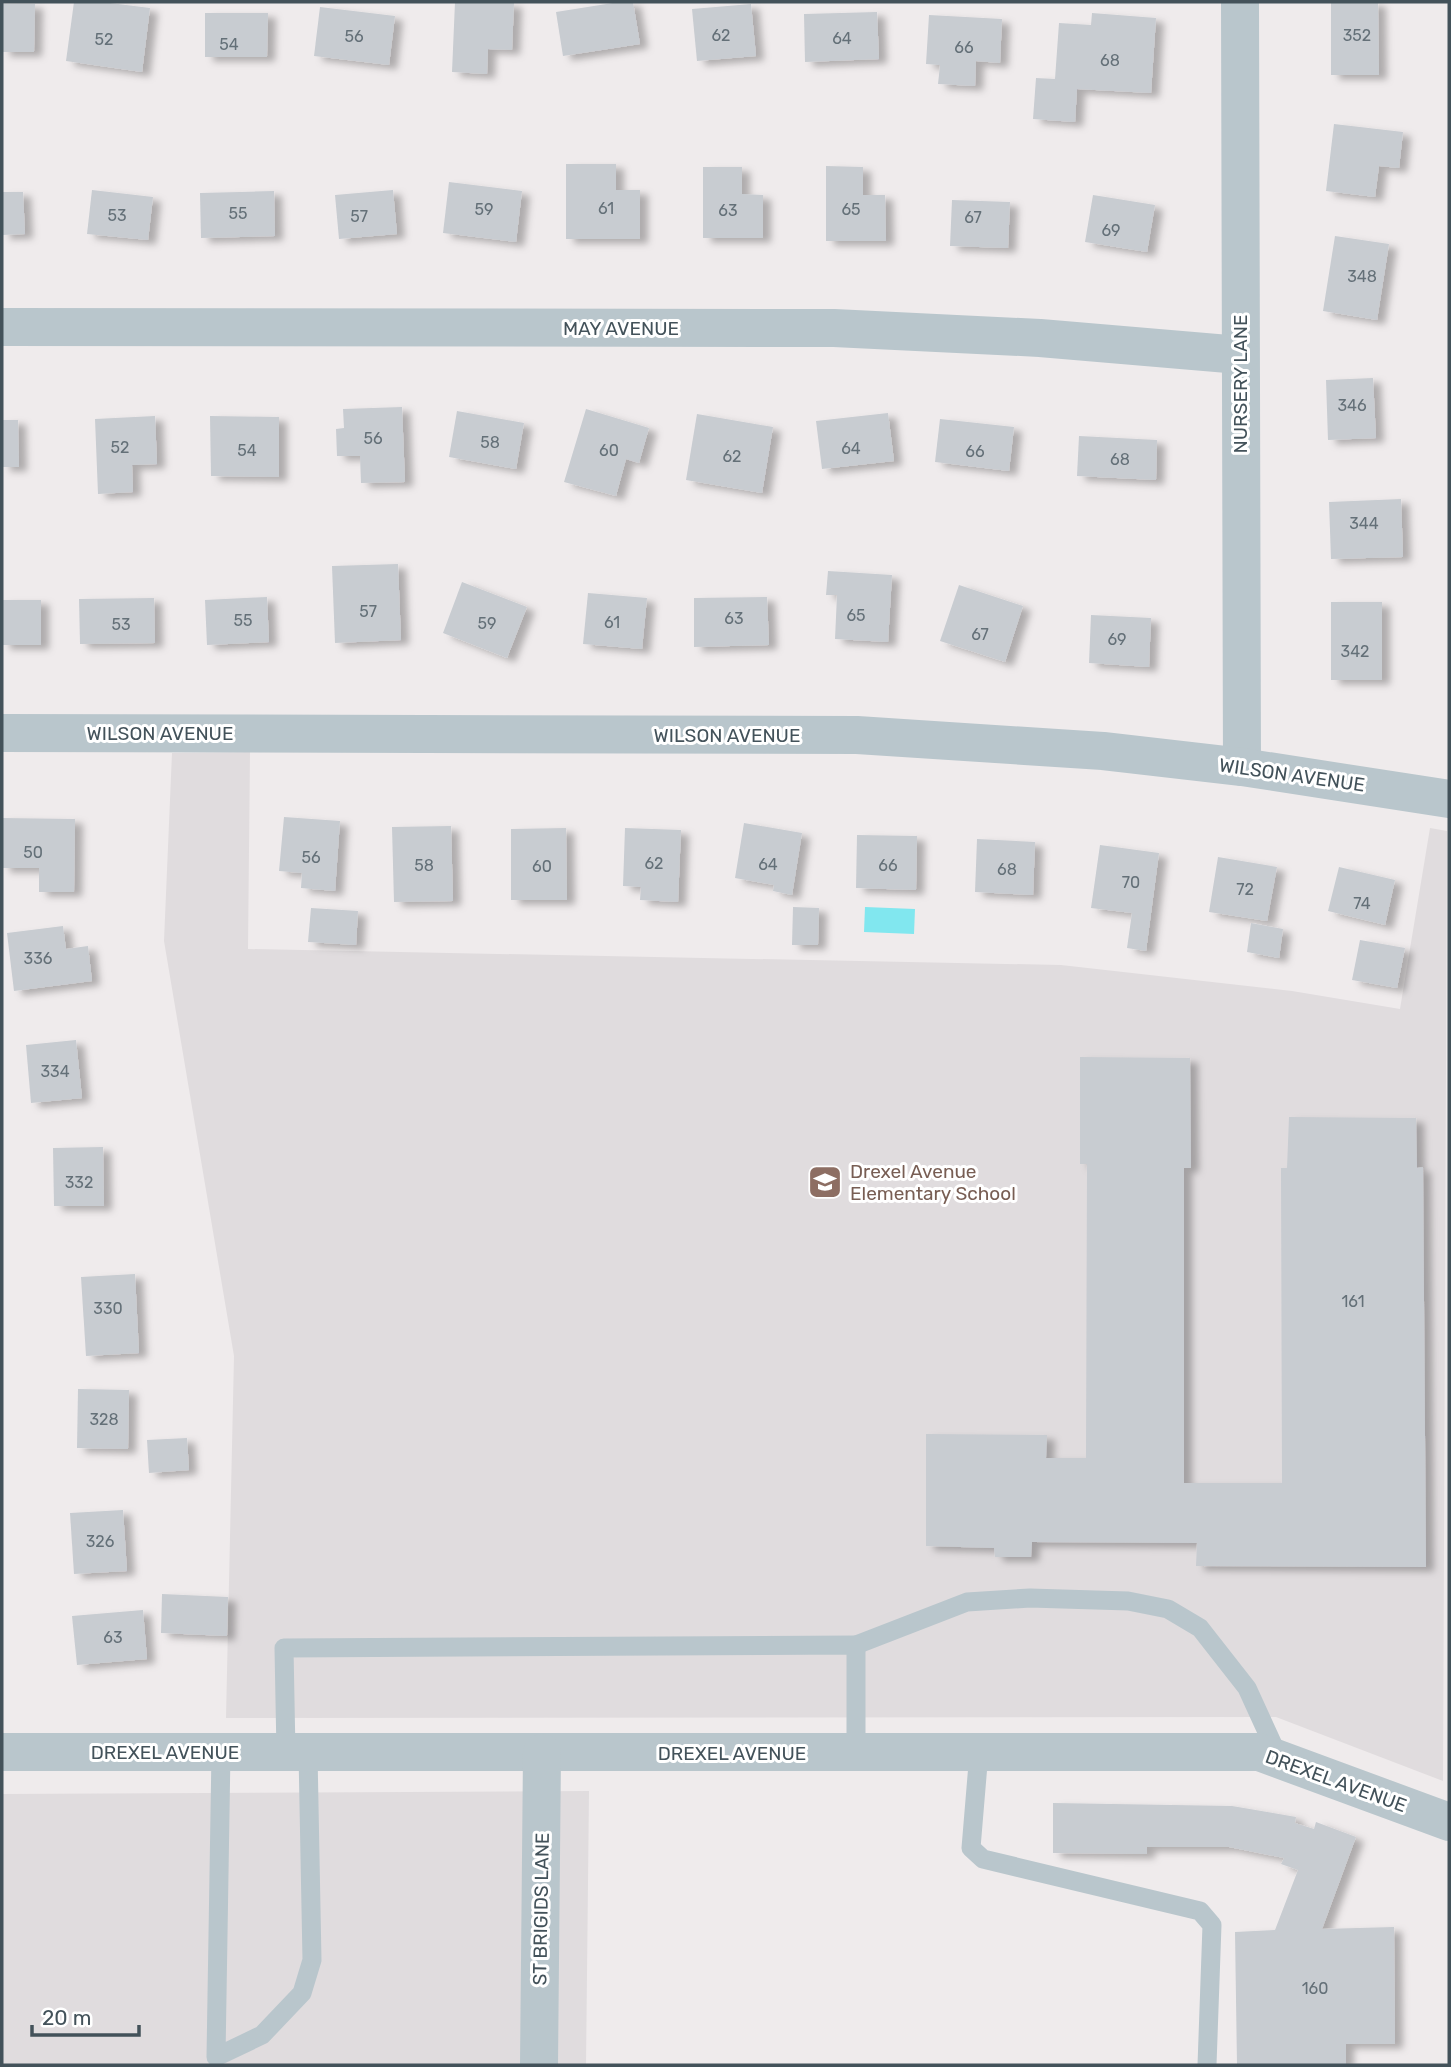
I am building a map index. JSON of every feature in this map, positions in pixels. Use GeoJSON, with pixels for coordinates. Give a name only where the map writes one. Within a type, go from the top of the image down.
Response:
{"type":"FeatureCollection","features":[{"type":"Feature","properties":{"kind":"street","name":"NURSERY LANE"},"geometry":{"type":"LineString","coordinates":[[1240,2],[1242,767]]}},
{"type":"Feature","properties":{"kind":"street","name":"MAY AVENUE"},"geometry":{"type":"LineString","coordinates":[[2,327],[834,328],[1040,338],[1240,355]]}},
{"type":"Feature","properties":{"kind":"street","name":"WILSON AVENUE"},"geometry":{"type":"LineString","coordinates":[[2,733],[857,735],[1103,751],[1242,767],[1449,799]]}},
{"type":"Feature","properties":{"kind":"street","name":"DREXEL AVENUE"},"geometry":{"type":"LineString","coordinates":[[2,1752],[1259,1752],[1449,1822]]}},
{"type":"Feature","properties":{"kind":"street","name":"ST BRIGIDS LANE"},"geometry":{"type":"LineString","coordinates":[[539,2065],[542,1753]]}},
{"type":"Feature","properties":{"kind":"lane"},"geometry":{"type":"LineString","coordinates":[[216,2061],[262,2035],[302,1993],[312,1960],[297,1753],[284,1648],[856,1645],[967,1602],[1030,1598],[1128,1601],[1168,1609],[1200,1628],[1247,1688],[1279,1759]]}},
{"type":"Feature","properties":{"kind":"lane"},"geometry":{"type":"LineString","coordinates":[[856,1645],[856,1753]]}},
{"type":"Feature","properties":{"kind":"lane"},"geometry":{"type":"LineString","coordinates":[[216,2061],[221,1752]]}},
{"type":"Feature","properties":{"kind":"lane"},"geometry":{"type":"LineString","coordinates":[[979,1752],[971,1848],[983,1859],[1200,1911],[1212,1925],[1207,2065]]}},
{"type":"Feature","properties":{"kind":"shaded area","name":"Drexel Avenue Elementary School"},"geometry":{"type":"Polygon","coordinates":[[[250,752],[248,949],[1061,965],[1292,991],[1400,1009],[1430,828],[1447,831],[1443,1781],[1276,1717],[226,1718],[234,1356],[164,941],[172,753],[250,752]]]}},
{"type":"Feature","properties":{"kind":"shaded area"},"geometry":{"type":"Polygon","coordinates":[[[589,1791],[586,2065],[2,2065],[2,1794],[589,1791]]]}},
{"type":"Feature","properties":{"kind":"water"},"geometry":{"type":"Polygon","coordinates":[[[865,907],[915,909],[914,934],[864,932],[865,907]]]}},
{"type":"Feature","properties":{"kind":"building"},"geometry":{"type":"Polygon","coordinates":[[[74,2],[102,2],[150,8],[142,72],[66,61],[74,2]]]}},
{"type":"Feature","properties":{"kind":"building"},"geometry":{"type":"Polygon","coordinates":[[[455,2],[514,3],[512,50],[488,49],[487,74],[452,72],[455,2]]]}},
{"type":"Feature","properties":{"kind":"building"},"geometry":{"type":"Polygon","coordinates":[[[633,2],[640,44],[563,56],[556,12],[633,2]]]}},
{"type":"Feature","properties":{"kind":"building"},"geometry":{"type":"Polygon","coordinates":[[[1331,2],[1378,2],[1379,75],[1331,75],[1331,2]]]}},
{"type":"Feature","properties":{"kind":"building"},"geometry":{"type":"Polygon","coordinates":[[[2,4],[35,4],[34,52],[2,52],[2,4]]]}},
{"type":"Feature","properties":{"kind":"building"},"geometry":{"type":"Polygon","coordinates":[[[751,4],[756,56],[697,61],[692,9],[751,4]]]}},
{"type":"Feature","properties":{"kind":"building"},"geometry":{"type":"Polygon","coordinates":[[[320,7],[395,16],[389,65],[314,56],[320,7]]]}},
{"type":"Feature","properties":{"kind":"building"},"geometry":{"type":"Polygon","coordinates":[[[877,12],[879,59],[805,62],[804,14],[877,12]]]}},
{"type":"Feature","properties":{"kind":"building"},"geometry":{"type":"Polygon","coordinates":[[[205,13],[268,13],[267,57],[205,57],[205,13]]]}},
{"type":"Feature","properties":{"kind":"building"},"geometry":{"type":"Polygon","coordinates":[[[1092,13],[1156,18],[1151,93],[1077,89],[1075,122],[1033,119],[1036,78],[1055,79],[1059,23],[1091,25],[1092,13]]]}},
{"type":"Feature","properties":{"kind":"building"},"geometry":{"type":"Polygon","coordinates":[[[929,15],[1002,19],[1000,63],[976,61],[975,86],[938,84],[940,65],[926,64],[929,15]]]}},
{"type":"Feature","properties":{"kind":"building"},"geometry":{"type":"Polygon","coordinates":[[[1334,124],[1403,132],[1399,168],[1379,166],[1375,197],[1326,191],[1334,124]]]}},
{"type":"Feature","properties":{"kind":"building"},"geometry":{"type":"Polygon","coordinates":[[[566,164],[616,164],[616,190],[640,190],[640,239],[566,239],[566,164]]]}},
{"type":"Feature","properties":{"kind":"building"},"geometry":{"type":"Polygon","coordinates":[[[826,166],[863,167],[863,195],[885,195],[886,241],[826,241],[826,166]]]}},
{"type":"Feature","properties":{"kind":"building"},"geometry":{"type":"Polygon","coordinates":[[[703,167],[742,167],[742,194],[763,195],[763,238],[703,238],[703,167]]]}},
{"type":"Feature","properties":{"kind":"building"},"geometry":{"type":"Polygon","coordinates":[[[449,182],[522,191],[516,242],[443,233],[449,182]]]}},
{"type":"Feature","properties":{"kind":"building"},"geometry":{"type":"Polygon","coordinates":[[[92,190],[153,197],[148,240],[87,234],[92,190]]]}},
{"type":"Feature","properties":{"kind":"building"},"geometry":{"type":"Polygon","coordinates":[[[393,190],[397,234],[339,239],[335,195],[393,190]]]}},
{"type":"Feature","properties":{"kind":"building"},"geometry":{"type":"Polygon","coordinates":[[[274,191],[275,236],[201,238],[200,193],[274,191]]]}},
{"type":"Feature","properties":{"kind":"building"},"geometry":{"type":"Polygon","coordinates":[[[2,192],[23,192],[25,234],[2,235],[2,192]]]}},
{"type":"Feature","properties":{"kind":"building"},"geometry":{"type":"Polygon","coordinates":[[[1093,195],[1155,205],[1147,252],[1085,242],[1093,195]]]}},
{"type":"Feature","properties":{"kind":"building"},"geometry":{"type":"Polygon","coordinates":[[[952,200],[1010,202],[1008,248],[950,246],[952,200]]]}},
{"type":"Feature","properties":{"kind":"building"},"geometry":{"type":"Polygon","coordinates":[[[1335,236],[1389,244],[1377,320],[1323,311],[1335,236]]]}},
{"type":"Feature","properties":{"kind":"building"},"geometry":{"type":"Polygon","coordinates":[[[1373,378],[1376,438],[1328,440],[1326,380],[1373,378]]]}},
{"type":"Feature","properties":{"kind":"building"},"geometry":{"type":"Polygon","coordinates":[[[402,407],[405,482],[361,483],[360,456],[337,456],[336,429],[344,428],[343,409],[402,407]]]}},
{"type":"Feature","properties":{"kind":"building"},"geometry":{"type":"Polygon","coordinates":[[[586,409],[649,428],[639,463],[626,459],[616,496],[564,482],[586,409]]]}},
{"type":"Feature","properties":{"kind":"building"},"geometry":{"type":"Polygon","coordinates":[[[457,411],[524,423],[516,469],[449,457],[457,411]]]}},
{"type":"Feature","properties":{"kind":"building"},"geometry":{"type":"Polygon","coordinates":[[[888,413],[894,461],[822,469],[816,421],[888,413]]]}},
{"type":"Feature","properties":{"kind":"building"},"geometry":{"type":"Polygon","coordinates":[[[697,414],[773,427],[762,493],[686,480],[697,414]]]}},
{"type":"Feature","properties":{"kind":"building"},"geometry":{"type":"Polygon","coordinates":[[[155,416],[157,464],[132,465],[133,492],[98,494],[95,419],[155,416]]]}},
{"type":"Feature","properties":{"kind":"building"},"geometry":{"type":"Polygon","coordinates":[[[210,416],[279,417],[279,477],[211,476],[210,416]]]}},
{"type":"Feature","properties":{"kind":"building"},"geometry":{"type":"Polygon","coordinates":[[[940,419],[1014,427],[1009,471],[935,462],[940,419]]]}},
{"type":"Feature","properties":{"kind":"building"},"geometry":{"type":"Polygon","coordinates":[[[2,420],[18,420],[19,467],[2,467],[2,420]]]}},
{"type":"Feature","properties":{"kind":"building"},"geometry":{"type":"Polygon","coordinates":[[[1079,436],[1157,440],[1156,480],[1077,476],[1079,436]]]}},
{"type":"Feature","properties":{"kind":"building"},"geometry":{"type":"Polygon","coordinates":[[[1401,499],[1403,557],[1331,559],[1329,502],[1401,499]]]}},
{"type":"Feature","properties":{"kind":"building"},"geometry":{"type":"Polygon","coordinates":[[[398,564],[401,640],[335,643],[332,566],[398,564]]]}},
{"type":"Feature","properties":{"kind":"building"},"geometry":{"type":"Polygon","coordinates":[[[828,571],[892,575],[888,642],[835,639],[837,595],[826,595],[828,571]]]}},
{"type":"Feature","properties":{"kind":"building"},"geometry":{"type":"Polygon","coordinates":[[[462,582],[527,607],[507,658],[443,633],[462,582]]]}},
{"type":"Feature","properties":{"kind":"building"},"geometry":{"type":"Polygon","coordinates":[[[959,585],[1023,606],[1005,662],[940,641],[959,585]]]}},
{"type":"Feature","properties":{"kind":"building"},"geometry":{"type":"Polygon","coordinates":[[[588,593],[647,598],[642,649],[583,644],[588,593]]]}},
{"type":"Feature","properties":{"kind":"building"},"geometry":{"type":"Polygon","coordinates":[[[267,597],[269,642],[207,645],[205,600],[267,597]]]}},
{"type":"Feature","properties":{"kind":"building"},"geometry":{"type":"Polygon","coordinates":[[[767,597],[769,645],[694,647],[694,598],[767,597]]]}},
{"type":"Feature","properties":{"kind":"building"},"geometry":{"type":"Polygon","coordinates":[[[154,598],[155,643],[80,644],[79,599],[154,598]]]}},
{"type":"Feature","properties":{"kind":"building"},"geometry":{"type":"Polygon","coordinates":[[[2,600],[41,600],[41,645],[2,645],[2,600]]]}},
{"type":"Feature","properties":{"kind":"building"},"geometry":{"type":"Polygon","coordinates":[[[1331,602],[1382,602],[1382,680],[1331,680],[1331,602]]]}},
{"type":"Feature","properties":{"kind":"building"},"geometry":{"type":"Polygon","coordinates":[[[1091,615],[1151,618],[1149,667],[1089,663],[1091,615]]]}},
{"type":"Feature","properties":{"kind":"building"},"geometry":{"type":"Polygon","coordinates":[[[284,817],[340,821],[335,891],[301,888],[302,873],[279,871],[284,817]]]}},
{"type":"Feature","properties":{"kind":"building"},"geometry":{"type":"Polygon","coordinates":[[[2,818],[75,819],[74,892],[39,892],[39,868],[2,868],[2,818]]]}},
{"type":"Feature","properties":{"kind":"building"},"geometry":{"type":"Polygon","coordinates":[[[744,823],[802,833],[792,895],[773,891],[774,885],[735,878],[744,823]]]}},
{"type":"Feature","properties":{"kind":"building"},"geometry":{"type":"Polygon","coordinates":[[[451,826],[453,901],[394,902],[392,827],[451,826]]]}},
{"type":"Feature","properties":{"kind":"building"},"geometry":{"type":"Polygon","coordinates":[[[566,828],[567,900],[511,900],[511,829],[566,828]]]}},
{"type":"Feature","properties":{"kind":"building"},"geometry":{"type":"Polygon","coordinates":[[[625,828],[681,830],[678,902],[640,900],[641,887],[623,886],[625,828]]]}},
{"type":"Feature","properties":{"kind":"building"},"geometry":{"type":"Polygon","coordinates":[[[857,835],[917,836],[916,890],[856,888],[857,835]]]}},
{"type":"Feature","properties":{"kind":"building"},"geometry":{"type":"Polygon","coordinates":[[[977,839],[1035,842],[1033,895],[975,892],[977,839]]]}},
{"type":"Feature","properties":{"kind":"building"},"geometry":{"type":"Polygon","coordinates":[[[1100,845],[1159,853],[1146,951],[1127,948],[1132,913],[1091,908],[1100,845]]]}},
{"type":"Feature","properties":{"kind":"building"},"geometry":{"type":"Polygon","coordinates":[[[1218,857],[1277,867],[1267,921],[1209,912],[1218,857]]]}},
{"type":"Feature","properties":{"kind":"building"},"geometry":{"type":"Polygon","coordinates":[[[1339,867],[1395,880],[1385,925],[1328,911],[1339,867]]]}},
{"type":"Feature","properties":{"kind":"building"},"geometry":{"type":"Polygon","coordinates":[[[793,907],[819,908],[818,945],[792,945],[793,907]]]}},
{"type":"Feature","properties":{"kind":"building"},"geometry":{"type":"Polygon","coordinates":[[[311,908],[358,911],[356,945],[308,942],[311,908]]]}},
{"type":"Feature","properties":{"kind":"building"},"geometry":{"type":"Polygon","coordinates":[[[1251,923],[1283,929],[1279,958],[1247,952],[1251,923]]]}},
{"type":"Feature","properties":{"kind":"building"},"geometry":{"type":"Polygon","coordinates":[[[63,926],[66,949],[88,946],[92,981],[14,991],[7,933],[63,926]]]}},
{"type":"Feature","properties":{"kind":"building"},"geometry":{"type":"Polygon","coordinates":[[[1360,940],[1405,948],[1397,988],[1352,980],[1360,940]]]}},
{"type":"Feature","properties":{"kind":"building"},"geometry":{"type":"Polygon","coordinates":[[[76,1040],[82,1098],[31,1103],[26,1045],[76,1040]]]}},
{"type":"Feature","properties":{"kind":"building"},"geometry":{"type":"Polygon","coordinates":[[[1080,1057],[1190,1058],[1191,1168],[1184,1168],[1184,1483],[1282,1483],[1281,1168],[1287,1168],[1289,1117],[1416,1118],[1417,1168],[1423,1167],[1426,1567],[1196,1566],[1197,1543],[1032,1542],[1031,1557],[995,1557],[994,1548],[926,1546],[926,1434],[1047,1435],[1046,1458],[1086,1458],[1087,1164],[1080,1164],[1080,1057]]]}},
{"type":"Feature","properties":{"kind":"building"},"geometry":{"type":"Polygon","coordinates":[[[103,1147],[104,1206],[54,1206],[53,1148],[103,1147]]]}},
{"type":"Feature","properties":{"kind":"building"},"geometry":{"type":"Polygon","coordinates":[[[135,1274],[139,1353],[86,1356],[81,1277],[135,1274]]]}},
{"type":"Feature","properties":{"kind":"building"},"geometry":{"type":"Polygon","coordinates":[[[78,1389],[129,1390],[128,1449],[77,1448],[78,1389]]]}},
{"type":"Feature","properties":{"kind":"building"},"geometry":{"type":"Polygon","coordinates":[[[187,1438],[189,1470],[149,1473],[147,1440],[187,1438]]]}},
{"type":"Feature","properties":{"kind":"building"},"geometry":{"type":"Polygon","coordinates":[[[123,1510],[127,1571],[74,1574],[70,1513],[123,1510]]]}},
{"type":"Feature","properties":{"kind":"building"},"geometry":{"type":"Polygon","coordinates":[[[162,1594],[228,1597],[227,1636],[161,1633],[162,1594]]]}},
{"type":"Feature","properties":{"kind":"building"},"geometry":{"type":"Polygon","coordinates":[[[143,1610],[147,1659],[77,1665],[72,1616],[143,1610]]]}},
{"type":"Feature","properties":{"kind":"building"},"geometry":{"type":"Polygon","coordinates":[[[1053,1803],[1232,1806],[1296,1817],[1295,1823],[1314,1829],[1316,1822],[1356,1837],[1322,1929],[1394,1927],[1395,2044],[1346,2044],[1346,2065],[1237,2065],[1235,1932],[1275,1930],[1298,1870],[1281,1864],[1284,1858],[1229,1847],[1147,1847],[1147,1854],[1053,1853],[1053,1803]]]}},
{"type":"Feature","properties":{"kind":"place","name":"Drexel Avenue Elementary School"},"geometry":{"type":"Point","coordinates":[825,1182]}}]}
